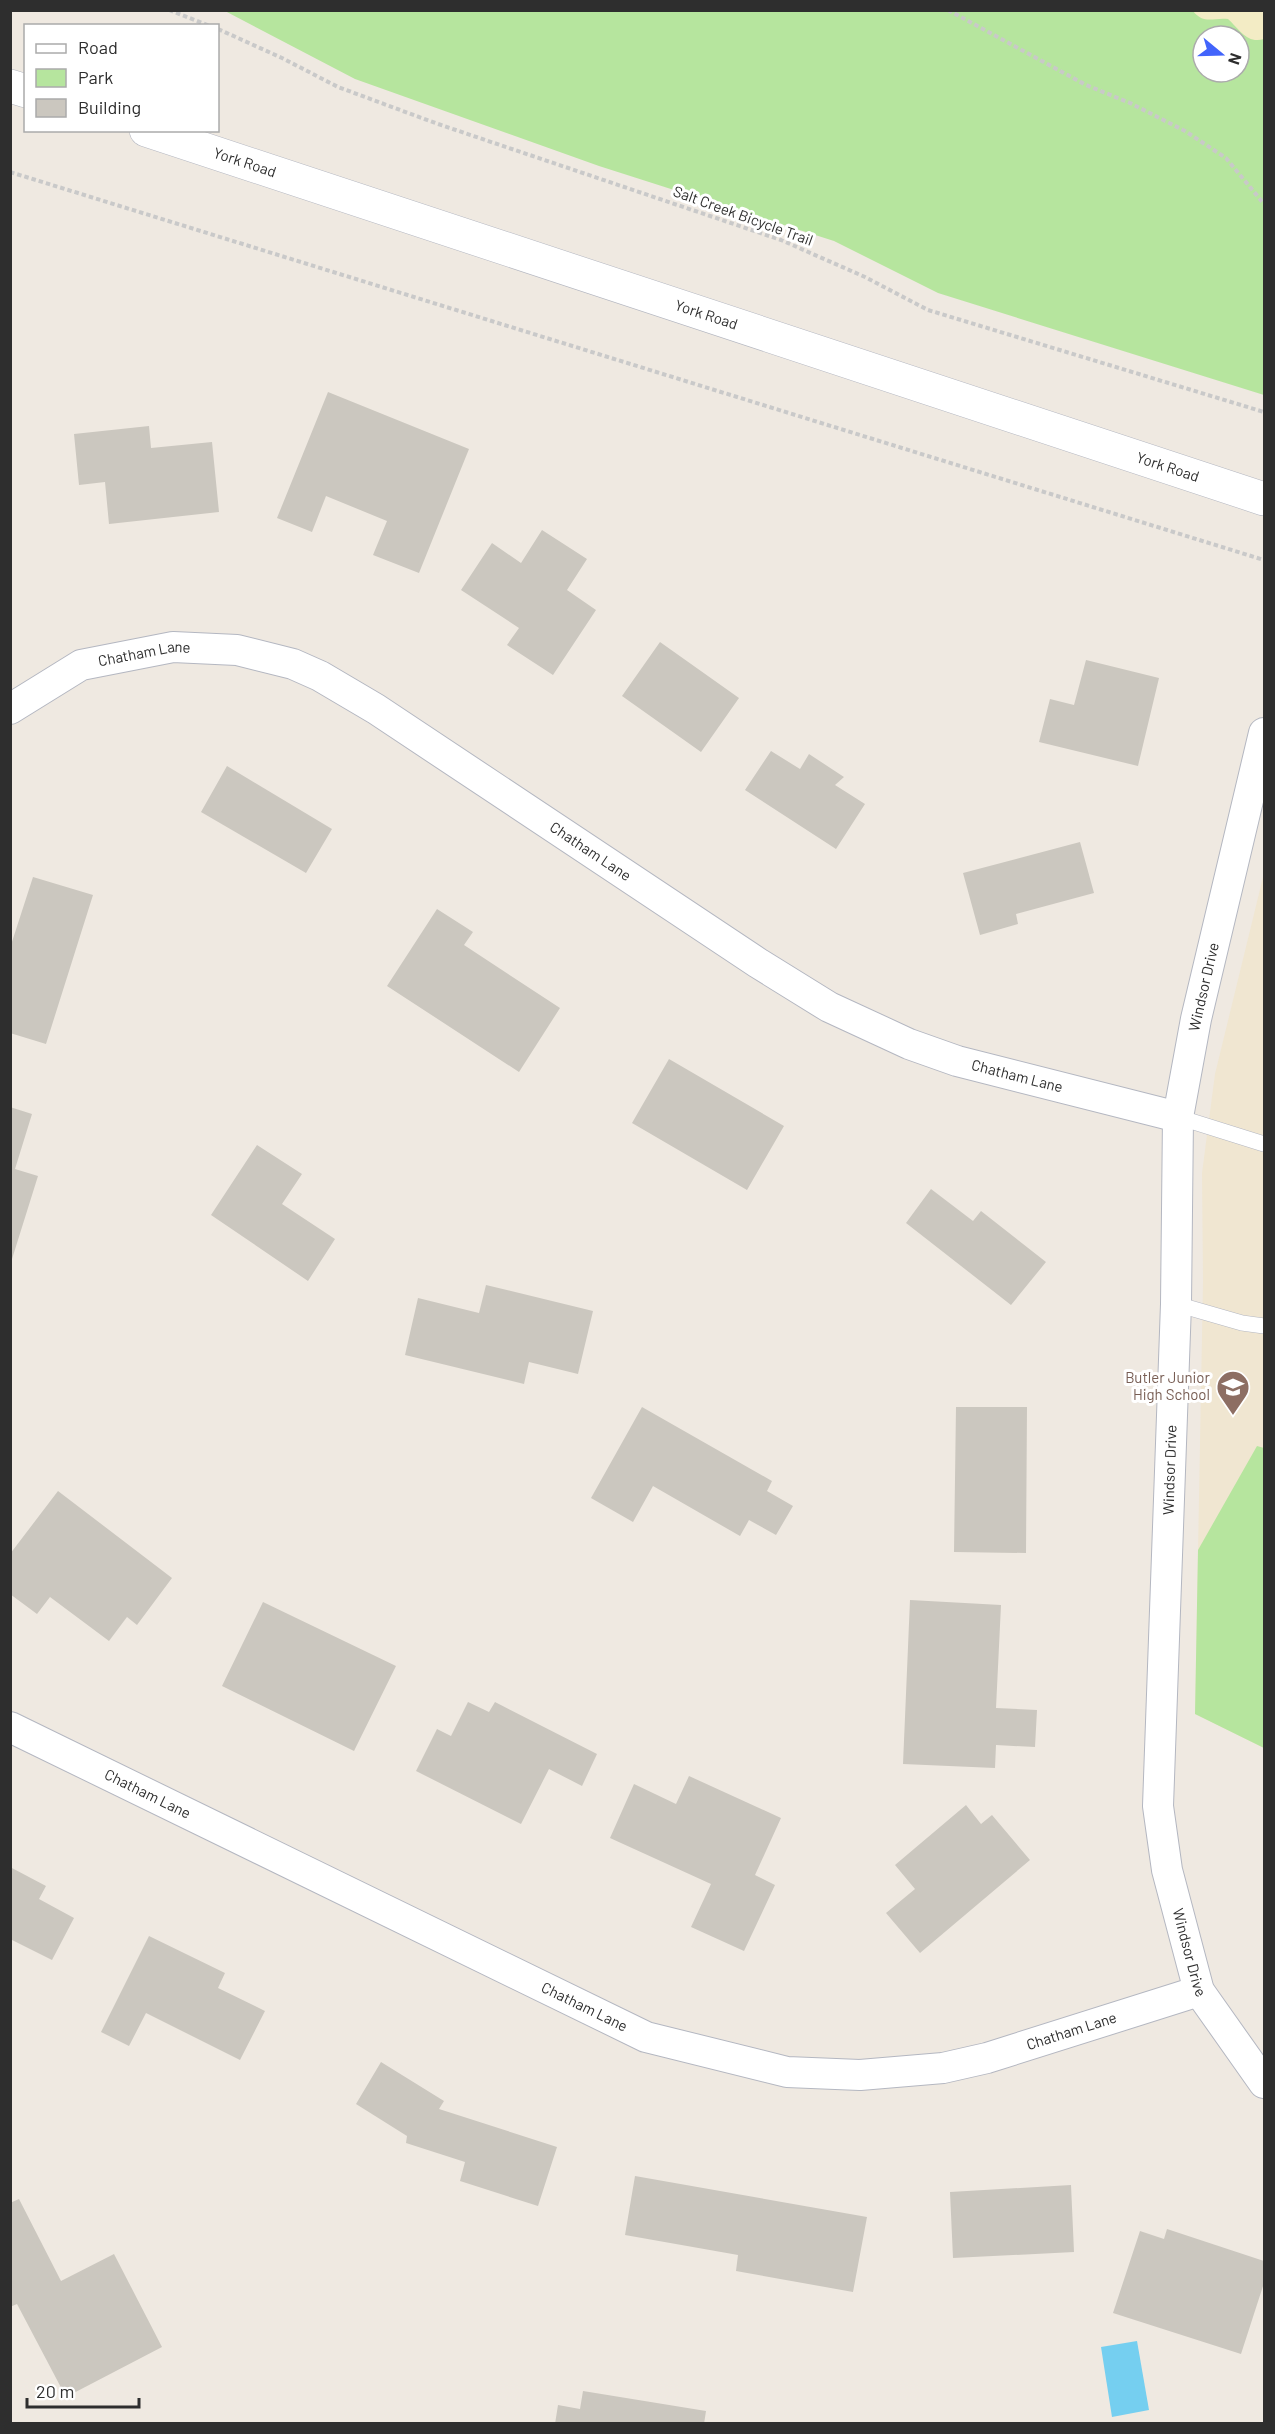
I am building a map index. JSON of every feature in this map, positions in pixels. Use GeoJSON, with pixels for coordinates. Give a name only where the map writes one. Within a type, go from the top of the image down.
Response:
{"type":"FeatureCollection","features":[{"type":"Feature","properties":{"kind":"main road","name":"York Road"},"geometry":{"type":"LineString","coordinates":[[152,132],[1264,499]]}},
{"type":"Feature","properties":{"kind":"street","name":"Chatham Lane"},"geometry":{"type":"LineString","coordinates":[[10,709],[81,665],[146,651],[173,647],[237,650],[293,664],[320,676],[376,710],[748,957],[829,1007],[909,1044],[957,1061],[1178,1117]]}},
{"type":"Feature","properties":{"kind":"street","name":"Windsor Drive"},"geometry":{"type":"LineString","coordinates":[[1264,733],[1196,1019],[1178,1117],[1176,1304],[1158,1806],[1167,1870],[1199,1991],[1264,2083]]}},
{"type":"Feature","properties":{"kind":"street","name":"Chatham Lane"},"geometry":{"type":"LineString","coordinates":[[10,1727],[646,2037],[787,2072],[867,2075],[943,2068],[987,2058],[1199,1991]]}},
{"type":"Feature","properties":{"kind":"lane"},"geometry":{"type":"LineString","coordinates":[[1178,1117],[1264,1144]]}},
{"type":"Feature","properties":{"kind":"lane"},"geometry":{"type":"LineString","coordinates":[[1176,1304],[1242,1323],[1264,1326]]}},
{"type":"Feature","properties":{"kind":"path"},"geometry":{"type":"LineString","coordinates":[[169,10],[205,24]]}},
{"type":"Feature","properties":{"kind":"path"},"geometry":{"type":"LineString","coordinates":[[948,10],[1086,85],[1130,103],[1185,131],[1227,158],[1264,204]]}},
{"type":"Feature","properties":{"kind":"path","name":"Salt Creek Bicycle Trail"},"geometry":{"type":"LineString","coordinates":[[219,29],[338,87],[438,124],[781,240],[865,277],[928,310],[1264,412]]}},
{"type":"Feature","properties":{"kind":"path"},"geometry":{"type":"LineString","coordinates":[[10,172],[1264,560]]}},
{"type":"Feature","properties":{"kind":"shaded area","name":"Butler Junior High School"},"geometry":{"type":"Polygon","coordinates":[[[1264,873],[1264,1748],[1195,1714],[1203,1282],[1202,1173],[1215,1074],[1264,873]]]}},
{"type":"Feature","properties":{"kind":"green space"},"geometry":{"type":"Polygon","coordinates":[[[225,11],[1264,11],[1264,395],[938,293],[834,241],[599,166],[355,79],[225,11]]]}},
{"type":"Feature","properties":{"kind":"green space"},"geometry":{"type":"Polygon","coordinates":[[[1257,1446],[1264,1448],[1264,1748],[1195,1714],[1198,1550],[1257,1446]]]}},
{"type":"Feature","properties":{"kind":"sand"},"geometry":{"type":"Polygon","coordinates":[[[1193,11],[1264,11],[1264,39],[1251,39],[1251,24],[1233,24],[1228,19],[1205,19],[1193,11]]]}},
{"type":"Feature","properties":{"kind":"water"},"geometry":{"type":"Polygon","coordinates":[[[1137,2341],[1149,2410],[1112,2417],[1101,2347],[1137,2341]]]}},
{"type":"Feature","properties":{"kind":"building"},"geometry":{"type":"Polygon","coordinates":[[[328,392],[469,449],[419,573],[373,555],[387,521],[326,496],[312,532],[277,518],[328,392]]]}},
{"type":"Feature","properties":{"kind":"building"},"geometry":{"type":"Polygon","coordinates":[[[149,426],[151,448],[212,442],[219,512],[109,524],[105,482],[79,485],[74,434],[149,426]]]}},
{"type":"Feature","properties":{"kind":"building"},"geometry":{"type":"Polygon","coordinates":[[[542,530],[587,559],[567,590],[596,610],[553,675],[507,645],[519,628],[461,590],[492,543],[521,563],[542,530]]]}},
{"type":"Feature","properties":{"kind":"building"},"geometry":{"type":"Polygon","coordinates":[[[660,642],[739,698],[701,752],[622,696],[660,642]]]}},
{"type":"Feature","properties":{"kind":"building"},"geometry":{"type":"Polygon","coordinates":[[[1086,660],[1159,678],[1138,766],[1039,742],[1050,699],[1074,705],[1086,660]]]}},
{"type":"Feature","properties":{"kind":"building"},"geometry":{"type":"Polygon","coordinates":[[[771,751],[800,769],[809,754],[844,777],[835,785],[865,804],[836,849],[745,790],[771,751]]]}},
{"type":"Feature","properties":{"kind":"building"},"geometry":{"type":"Polygon","coordinates":[[[227,766],[332,829],[306,873],[201,812],[227,766]]]}},
{"type":"Feature","properties":{"kind":"building"},"geometry":{"type":"Polygon","coordinates":[[[1080,842],[1094,893],[1016,914],[1018,924],[980,935],[963,873],[1080,842]]]}},
{"type":"Feature","properties":{"kind":"building"},"geometry":{"type":"Polygon","coordinates":[[[33,877],[93,895],[46,1044],[10,1033],[10,948],[33,877]]]}},
{"type":"Feature","properties":{"kind":"building"},"geometry":{"type":"Polygon","coordinates":[[[437,909],[473,932],[464,945],[560,1008],[519,1072],[387,986],[437,909]]]}},
{"type":"Feature","properties":{"kind":"building"},"geometry":{"type":"Polygon","coordinates":[[[669,1059],[784,1126],[747,1190],[632,1123],[669,1059]]]}},
{"type":"Feature","properties":{"kind":"building"},"geometry":{"type":"Polygon","coordinates":[[[10,1107],[32,1114],[15,1169],[38,1176],[12,1259],[10,1258],[10,1107]]]}},
{"type":"Feature","properties":{"kind":"building"},"geometry":{"type":"Polygon","coordinates":[[[257,1145],[302,1174],[282,1204],[335,1239],[308,1281],[211,1215],[257,1145]]]}},
{"type":"Feature","properties":{"kind":"building"},"geometry":{"type":"Polygon","coordinates":[[[931,1189],[973,1221],[981,1211],[1046,1262],[1011,1305],[906,1223],[931,1189]]]}},
{"type":"Feature","properties":{"kind":"building"},"geometry":{"type":"Polygon","coordinates":[[[486,1285],[593,1311],[578,1374],[529,1362],[524,1384],[405,1355],[418,1298],[479,1313],[486,1285]]]}},
{"type":"Feature","properties":{"kind":"building"},"geometry":{"type":"Polygon","coordinates":[[[642,1407],[772,1481],[767,1491],[793,1506],[776,1535],[749,1520],[740,1536],[653,1486],[633,1522],[591,1498],[642,1407]]]}},
{"type":"Feature","properties":{"kind":"building"},"geometry":{"type":"Polygon","coordinates":[[[956,1407],[1027,1407],[1026,1553],[954,1552],[956,1407]]]}},
{"type":"Feature","properties":{"kind":"building"},"geometry":{"type":"Polygon","coordinates":[[[58,1491],[172,1578],[137,1625],[127,1617],[109,1641],[50,1597],[37,1614],[10,1594],[10,1554],[58,1491]]]}},
{"type":"Feature","properties":{"kind":"building"},"geometry":{"type":"Polygon","coordinates":[[[910,1600],[1001,1605],[996,1708],[1037,1710],[1035,1747],[996,1745],[995,1768],[903,1764],[910,1600]]]}},
{"type":"Feature","properties":{"kind":"building"},"geometry":{"type":"Polygon","coordinates":[[[263,1602],[396,1666],[354,1751],[222,1686],[263,1602]]]}},
{"type":"Feature","properties":{"kind":"building"},"geometry":{"type":"Polygon","coordinates":[[[468,1702],[489,1712],[495,1702],[597,1754],[582,1786],[549,1769],[521,1824],[416,1771],[437,1729],[451,1736],[468,1702]]]}},
{"type":"Feature","properties":{"kind":"building"},"geometry":{"type":"Polygon","coordinates":[[[689,1776],[781,1818],[755,1875],[775,1885],[744,1951],[691,1927],[711,1884],[610,1838],[634,1784],[676,1804],[689,1776]]]}},
{"type":"Feature","properties":{"kind":"building"},"geometry":{"type":"Polygon","coordinates":[[[966,1805],[981,1824],[992,1815],[1030,1860],[920,1953],[886,1913],[915,1889],[895,1865],[966,1805]]]}},
{"type":"Feature","properties":{"kind":"building"},"geometry":{"type":"Polygon","coordinates":[[[10,1867],[46,1886],[39,1899],[74,1918],[52,1960],[10,1939],[10,1867]]]}},
{"type":"Feature","properties":{"kind":"building"},"geometry":{"type":"Polygon","coordinates":[[[149,1936],[225,1973],[218,1988],[265,2011],[240,2060],[146,2013],[129,2046],[101,2032],[149,1936]]]}},
{"type":"Feature","properties":{"kind":"building"},"geometry":{"type":"Polygon","coordinates":[[[381,2062],[444,2101],[439,2109],[557,2147],[538,2206],[460,2181],[465,2162],[406,2143],[407,2136],[356,2104],[381,2062]]]}},
{"type":"Feature","properties":{"kind":"building"},"geometry":{"type":"Polygon","coordinates":[[[635,2176],[867,2217],[853,2292],[736,2271],[738,2255],[625,2235],[635,2176]]]}},
{"type":"Feature","properties":{"kind":"building"},"geometry":{"type":"Polygon","coordinates":[[[1071,2185],[1074,2252],[953,2258],[950,2192],[1071,2185]]]}},
{"type":"Feature","properties":{"kind":"building"},"geometry":{"type":"Polygon","coordinates":[[[19,2199],[61,2281],[114,2254],[162,2347],[66,2397],[17,2304],[10,2307],[10,2203],[19,2199]]]}},
{"type":"Feature","properties":{"kind":"building"},"geometry":{"type":"Polygon","coordinates":[[[1167,2229],[1264,2261],[1264,2283],[1241,2354],[1113,2313],[1140,2231],[1164,2239],[1167,2229]]]}},
{"type":"Feature","properties":{"kind":"building"},"geometry":{"type":"Polygon","coordinates":[[[583,2391],[706,2411],[704,2424],[555,2424],[558,2405],[580,2409],[583,2391]]]}},
{"type":"Feature","properties":{"kind":"place","name":"Butler Junior High School"},"geometry":{"type":"Point","coordinates":[1233,1416]}}]}
